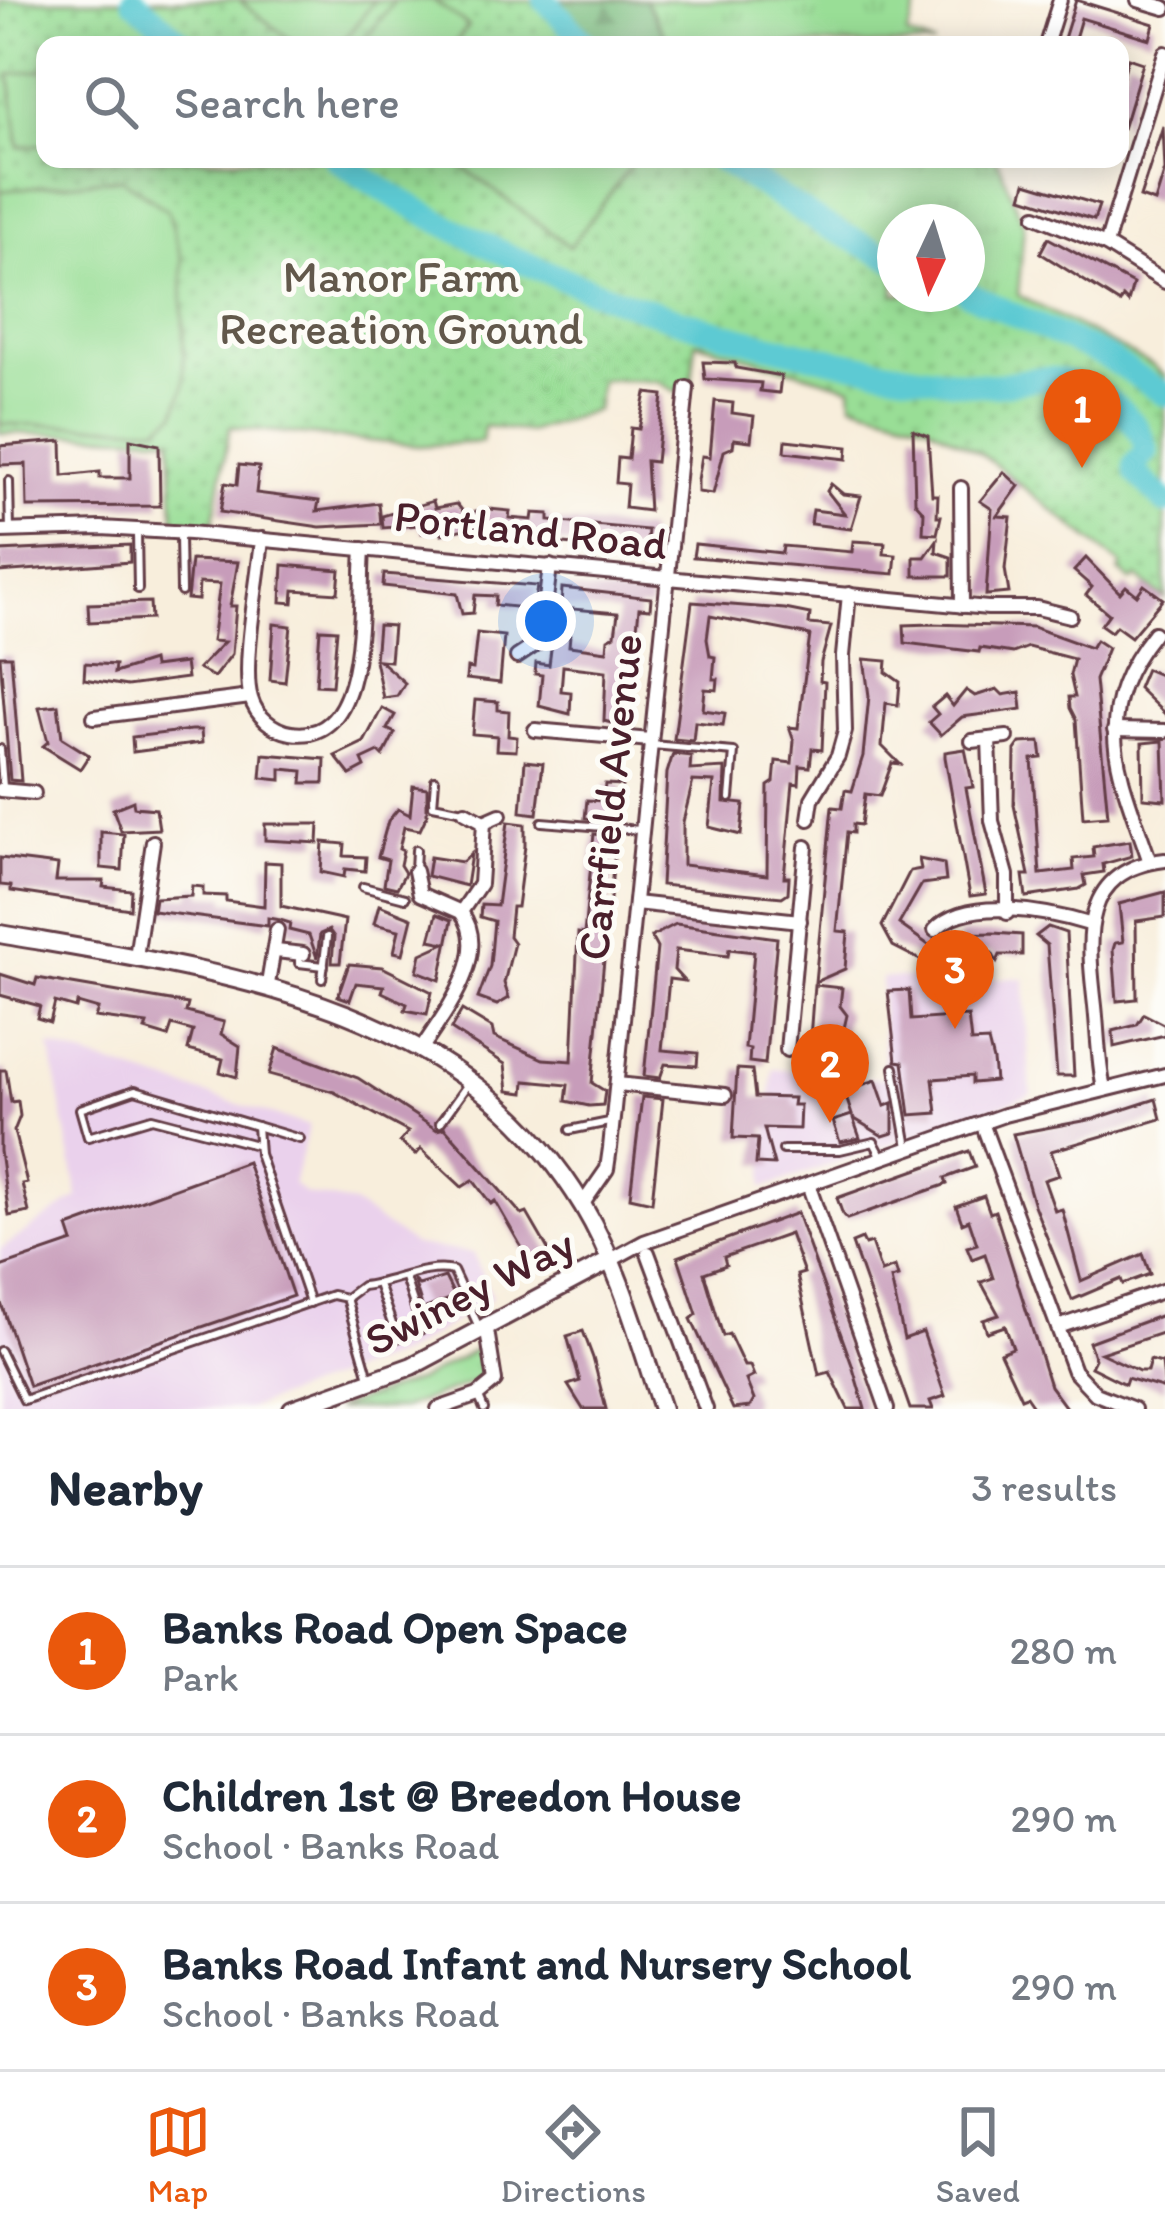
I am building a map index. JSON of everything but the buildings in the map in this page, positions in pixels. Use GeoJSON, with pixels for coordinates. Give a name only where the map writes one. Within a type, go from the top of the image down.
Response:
{"type":"FeatureCollection","features":[{"type":"Feature","properties":{"kind":"main road"},"geometry":{"type":"LineString","coordinates":[[0,934],[268,984],[369,1023],[469,1084],[541,1151],[582,1205],[611,1260],[662,1409]]}},
{"type":"Feature","properties":{"kind":"main road","name":"Swiney Way"},"geometry":{"type":"LineString","coordinates":[[292,1409],[412,1366],[611,1260]]}},
{"type":"Feature","properties":{"kind":"street"},"geometry":{"type":"LineString","coordinates":[[1049,36],[1060,0]]}},
{"type":"Feature","properties":{"kind":"street"},"geometry":{"type":"LineString","coordinates":[[1138,0],[1165,8]]}},
{"type":"Feature","properties":{"kind":"street"},"geometry":{"type":"LineString","coordinates":[[1106,245],[1165,53]]}},
{"type":"Feature","properties":{"kind":"street"},"geometry":{"type":"LineString","coordinates":[[1036,216],[1106,245],[1165,282]]}},
{"type":"Feature","properties":{"kind":"street","name":"Carrfield Avenue"},"geometry":{"type":"LineString","coordinates":[[582,1205],[607,1168],[613,1123],[687,388]]}},
{"type":"Feature","properties":{"kind":"street"},"geometry":{"type":"LineString","coordinates":[[961,488],[962,606]]}},
{"type":"Feature","properties":{"kind":"street","name":"Portland Road"},"geometry":{"type":"LineString","coordinates":[[5,531],[180,532],[1070,616]]}},
{"type":"Feature","properties":{"kind":"street"},"geometry":{"type":"LineString","coordinates":[[262,539],[250,697],[268,723],[288,732],[322,729],[339,719],[351,689],[364,549]]}},
{"type":"Feature","properties":{"kind":"street"},"geometry":{"type":"LineString","coordinates":[[517,657],[542,641],[550,566]]}},
{"type":"Feature","properties":{"kind":"street"},"geometry":{"type":"LineString","coordinates":[[809,819],[812,799],[838,756],[845,731],[843,656],[849,594]]}},
{"type":"Feature","properties":{"kind":"street"},"geometry":{"type":"LineString","coordinates":[[1054,611],[1058,595]]}},
{"type":"Feature","properties":{"kind":"street"},"geometry":{"type":"LineString","coordinates":[[1104,1090],[1086,956],[1089,924],[1114,884],[1158,861],[1118,772],[1114,730],[1118,696],[1135,657],[1154,633]]}},
{"type":"Feature","properties":{"kind":"street"},"geometry":{"type":"LineString","coordinates":[[1123,648],[1135,657]]}},
{"type":"Feature","properties":{"kind":"street"},"geometry":{"type":"LineString","coordinates":[[94,718],[250,697]]}},
{"type":"Feature","properties":{"kind":"street"},"geometry":{"type":"LineString","coordinates":[[1114,730],[1165,730]]}},
{"type":"Feature","properties":{"kind":"street"},"geometry":{"type":"LineString","coordinates":[[543,735],[650,743]]}},
{"type":"Feature","properties":{"kind":"street"},"geometry":{"type":"LineString","coordinates":[[972,741],[1007,736]]}},
{"type":"Feature","properties":{"kind":"street"},"geometry":{"type":"LineString","coordinates":[[989,739],[992,821],[1006,875],[1007,913]]}},
{"type":"Feature","properties":{"kind":"street"},"geometry":{"type":"LineString","coordinates":[[2,790],[34,793]]}},
{"type":"Feature","properties":{"kind":"street"},"geometry":{"type":"LineString","coordinates":[[465,812],[484,822]]}},
{"type":"Feature","properties":{"kind":"street"},"geometry":{"type":"LineString","coordinates":[[484,822],[500,815]]}},
{"type":"Feature","properties":{"kind":"street"},"geometry":{"type":"LineString","coordinates":[[460,912],[480,884],[484,822]]}},
{"type":"Feature","properties":{"kind":"street"},"geometry":{"type":"LineString","coordinates":[[787,1050],[806,848]]}},
{"type":"Feature","properties":{"kind":"street"},"geometry":{"type":"LineString","coordinates":[[135,855],[152,849],[136,957]]}},
{"type":"Feature","properties":{"kind":"street"},"geometry":{"type":"LineString","coordinates":[[415,871],[412,896],[460,912],[472,938],[457,992],[420,1051]]}},
{"type":"Feature","properties":{"kind":"street"},"geometry":{"type":"LineString","coordinates":[[634,903],[800,921]]}},
{"type":"Feature","properties":{"kind":"street"},"geometry":{"type":"LineString","coordinates":[[935,930],[941,912],[961,911],[1058,915],[1089,924]]}},
{"type":"Feature","properties":{"kind":"street"},"geometry":{"type":"LineString","coordinates":[[268,984],[278,930]]}},
{"type":"Feature","properties":{"kind":"street"},"geometry":{"type":"LineString","coordinates":[[276,951],[301,954]]}},
{"type":"Feature","properties":{"kind":"street"},"geometry":{"type":"LineString","coordinates":[[611,1260],[644,1242],[982,1123],[1165,1075]]}},
{"type":"Feature","properties":{"kind":"street"},"geometry":{"type":"LineString","coordinates":[[617,1084],[724,1095]]}},
{"type":"Feature","properties":{"kind":"street"},"geometry":{"type":"LineString","coordinates":[[982,1123],[1083,1383],[1134,1409]]}},
{"type":"Feature","properties":{"kind":"street"},"geometry":{"type":"LineString","coordinates":[[808,1184],[887,1409]]}},
{"type":"Feature","properties":{"kind":"street"},"geometry":{"type":"LineString","coordinates":[[648,1253],[706,1409]]}},
{"type":"Feature","properties":{"kind":"street"},"geometry":{"type":"LineString","coordinates":[[1058,1327],[1165,1290]]}},
{"type":"Feature","properties":{"kind":"street"},"geometry":{"type":"LineString","coordinates":[[438,1409],[481,1402],[497,1372],[483,1326]]}},
{"type":"Feature","properties":{"kind":"street"},"geometry":{"type":"LineString","coordinates":[[661,1345],[676,1338]]}},
{"type":"Feature","properties":{"kind":"lane"},"geometry":{"type":"LineString","coordinates":[[5,531],[9,481]]}},
{"type":"Feature","properties":{"kind":"lane"},"geometry":{"type":"LineString","coordinates":[[137,529],[138,589]]}},
{"type":"Feature","properties":{"kind":"lane"},"geometry":{"type":"LineString","coordinates":[[180,532],[181,592]]}},
{"type":"Feature","properties":{"kind":"lane"},"geometry":{"type":"LineString","coordinates":[[650,743],[734,752],[730,798]]}},
{"type":"Feature","properties":{"kind":"lane"},"geometry":{"type":"LineString","coordinates":[[0,749],[2,790]]}},
{"type":"Feature","properties":{"kind":"lane"},"geometry":{"type":"LineString","coordinates":[[435,780],[433,805],[465,812]]}},
{"type":"Feature","properties":{"kind":"lane"},"geometry":{"type":"LineString","coordinates":[[542,822],[642,830]]}},
{"type":"Feature","properties":{"kind":"lane"},"geometry":{"type":"LineString","coordinates":[[415,871],[416,850]]}},
{"type":"Feature","properties":{"kind":"lane"},"geometry":{"type":"LineString","coordinates":[[363,887],[412,896]]}},
{"type":"Feature","properties":{"kind":"lane"},"geometry":{"type":"LineString","coordinates":[[322,979],[327,937]]}},
{"type":"Feature","properties":{"kind":"lane"},"geometry":{"type":"LineString","coordinates":[[301,954],[299,963],[324,966]]}},
{"type":"Feature","properties":{"kind":"lane"},"geometry":{"type":"LineString","coordinates":[[894,1068],[897,1111],[909,1149]]}},
{"type":"Feature","properties":{"kind":"lane"},"geometry":{"type":"LineString","coordinates":[[440,1123],[469,1084]]}},
{"type":"Feature","properties":{"kind":"lane"},"geometry":{"type":"LineString","coordinates":[[256,1144],[152,1118],[88,1137],[80,1113],[85,1106],[135,1090],[300,1139]]}},
{"type":"Feature","properties":{"kind":"lane"},"geometry":{"type":"LineString","coordinates":[[569,1130],[613,1123]]}},
{"type":"Feature","properties":{"kind":"lane"},"geometry":{"type":"LineString","coordinates":[[257,1126],[256,1144],[310,1303]]}},
{"type":"Feature","properties":{"kind":"lane"},"geometry":{"type":"LineString","coordinates":[[782,1150],[840,1150],[874,1142],[882,1158]]}},
{"type":"Feature","properties":{"kind":"lane"},"geometry":{"type":"LineString","coordinates":[[0,1351],[24,1400],[332,1295],[346,1298],[362,1286],[379,1287],[436,1268],[453,1270],[483,1326]]}},
{"type":"Feature","properties":{"kind":"lane"},"geometry":{"type":"LineString","coordinates":[[379,1287],[397,1337],[422,1329],[405,1278]]}},
{"type":"Feature","properties":{"kind":"lane"},"geometry":{"type":"LineString","coordinates":[[346,1298],[370,1382]]}},
{"type":"Feature","properties":{"kind":"shaded area"},"geometry":{"type":"Polygon","coordinates":[[[881,978],[1024,978],[1031,1095],[763,1188],[773,1069],[884,1079],[881,978]]]}},
{"type":"Feature","properties":{"kind":"shaded area"},"geometry":{"type":"Polygon","coordinates":[[[50,1046],[309,1126],[293,1184],[305,1194],[352,1203],[414,1245],[473,1253],[492,1298],[402,1354],[247,1409],[0,1409],[0,1249],[78,1197],[50,1046]]]}},
{"type":"Feature","properties":{"kind":"green space","name":"Manor Farm Recreation Ground"},"geometry":{"type":"Polygon","coordinates":[[[0,0],[558,0],[586,36],[36,36],[36,168],[743,168],[877,245],[877,312],[985,312],[985,302],[1108,361],[1165,398],[1165,599],[1137,577],[1132,581],[1119,571],[1122,565],[980,453],[925,423],[852,403],[851,387],[696,342],[691,388],[676,392],[657,381],[600,379],[596,410],[528,432],[484,426],[482,442],[419,446],[230,427],[213,525],[174,522],[171,437],[0,433],[0,0]]]}},
{"type":"Feature","properties":{"kind":"green space"},"geometry":{"type":"Polygon","coordinates":[[[239,0],[375,0],[347,36],[285,36],[239,0]]]}},
{"type":"Feature","properties":{"kind":"green space"},"geometry":{"type":"Polygon","coordinates":[[[395,0],[433,0],[468,26],[461,36],[368,36],[395,0]]]}},
{"type":"Feature","properties":{"kind":"green space"},"geometry":{"type":"Polygon","coordinates":[[[555,0],[919,0],[907,36],[585,36],[555,0]]]}},
{"type":"Feature","properties":{"kind":"green space"},"geometry":{"type":"Polygon","coordinates":[[[558,0],[645,0],[665,36],[592,36],[558,0]]]}},
{"type":"Feature","properties":{"kind":"green space"},"geometry":{"type":"Polygon","coordinates":[[[36,71],[36,145],[19,147],[10,74],[36,71]]]}},
{"type":"Feature","properties":{"kind":"green space"},"geometry":{"type":"Polygon","coordinates":[[[464,168],[629,168],[570,247],[464,168]]]}},
{"type":"Feature","properties":{"kind":"green space"},"geometry":{"type":"Polygon","coordinates":[[[740,168],[1001,168],[1024,225],[1018,295],[1152,365],[1165,375],[1165,398],[1108,361],[985,302],[985,204],[877,204],[877,245],[740,168]]]}},
{"type":"Feature","properties":{"kind":"green space"},"geometry":{"type":"Polygon","coordinates":[[[121,178],[168,211],[182,260],[184,387],[175,414],[158,427],[0,424],[0,191],[121,178]]]}},
{"type":"Feature","properties":{"kind":"green space"},"geometry":{"type":"Polygon","coordinates":[[[481,1347],[486,1378],[401,1409],[334,1409],[419,1380],[481,1347]]]}},
{"type":"Feature","properties":{"kind":"waterway"},"geometry":{"type":"LineString","coordinates":[[133,0],[175,36]]}},
{"type":"Feature","properties":{"kind":"waterway"},"geometry":{"type":"LineString","coordinates":[[545,0],[579,36]]}},
{"type":"Feature","properties":{"kind":"waterway"},"geometry":{"type":"LineString","coordinates":[[350,168],[475,240],[549,273],[704,327],[862,366],[948,380],[996,385],[1051,379],[1087,389],[1135,425],[1147,451],[1135,464],[1136,473],[1165,502]]}},
{"type":"Feature","properties":{"kind":"waterway"},"geometry":{"type":"LineString","coordinates":[[733,168],[824,225],[877,251]]}},
{"type":"Feature","properties":{"kind":"waterway"},"geometry":{"type":"LineString","coordinates":[[985,301],[1106,357],[1165,394]]}},
{"type":"Feature","properties":{"kind":"place","name":"Banks Road Open Space"},"geometry":{"type":"Point","coordinates":[1082,468]}},
{"type":"Feature","properties":{"kind":"place","name":"Banks Road Infant and Nursery School"},"geometry":{"type":"Point","coordinates":[955,1029]}},
{"type":"Feature","properties":{"kind":"place","name":"Children 1st @ Breedon House"},"geometry":{"type":"Point","coordinates":[830,1123]}}]}
